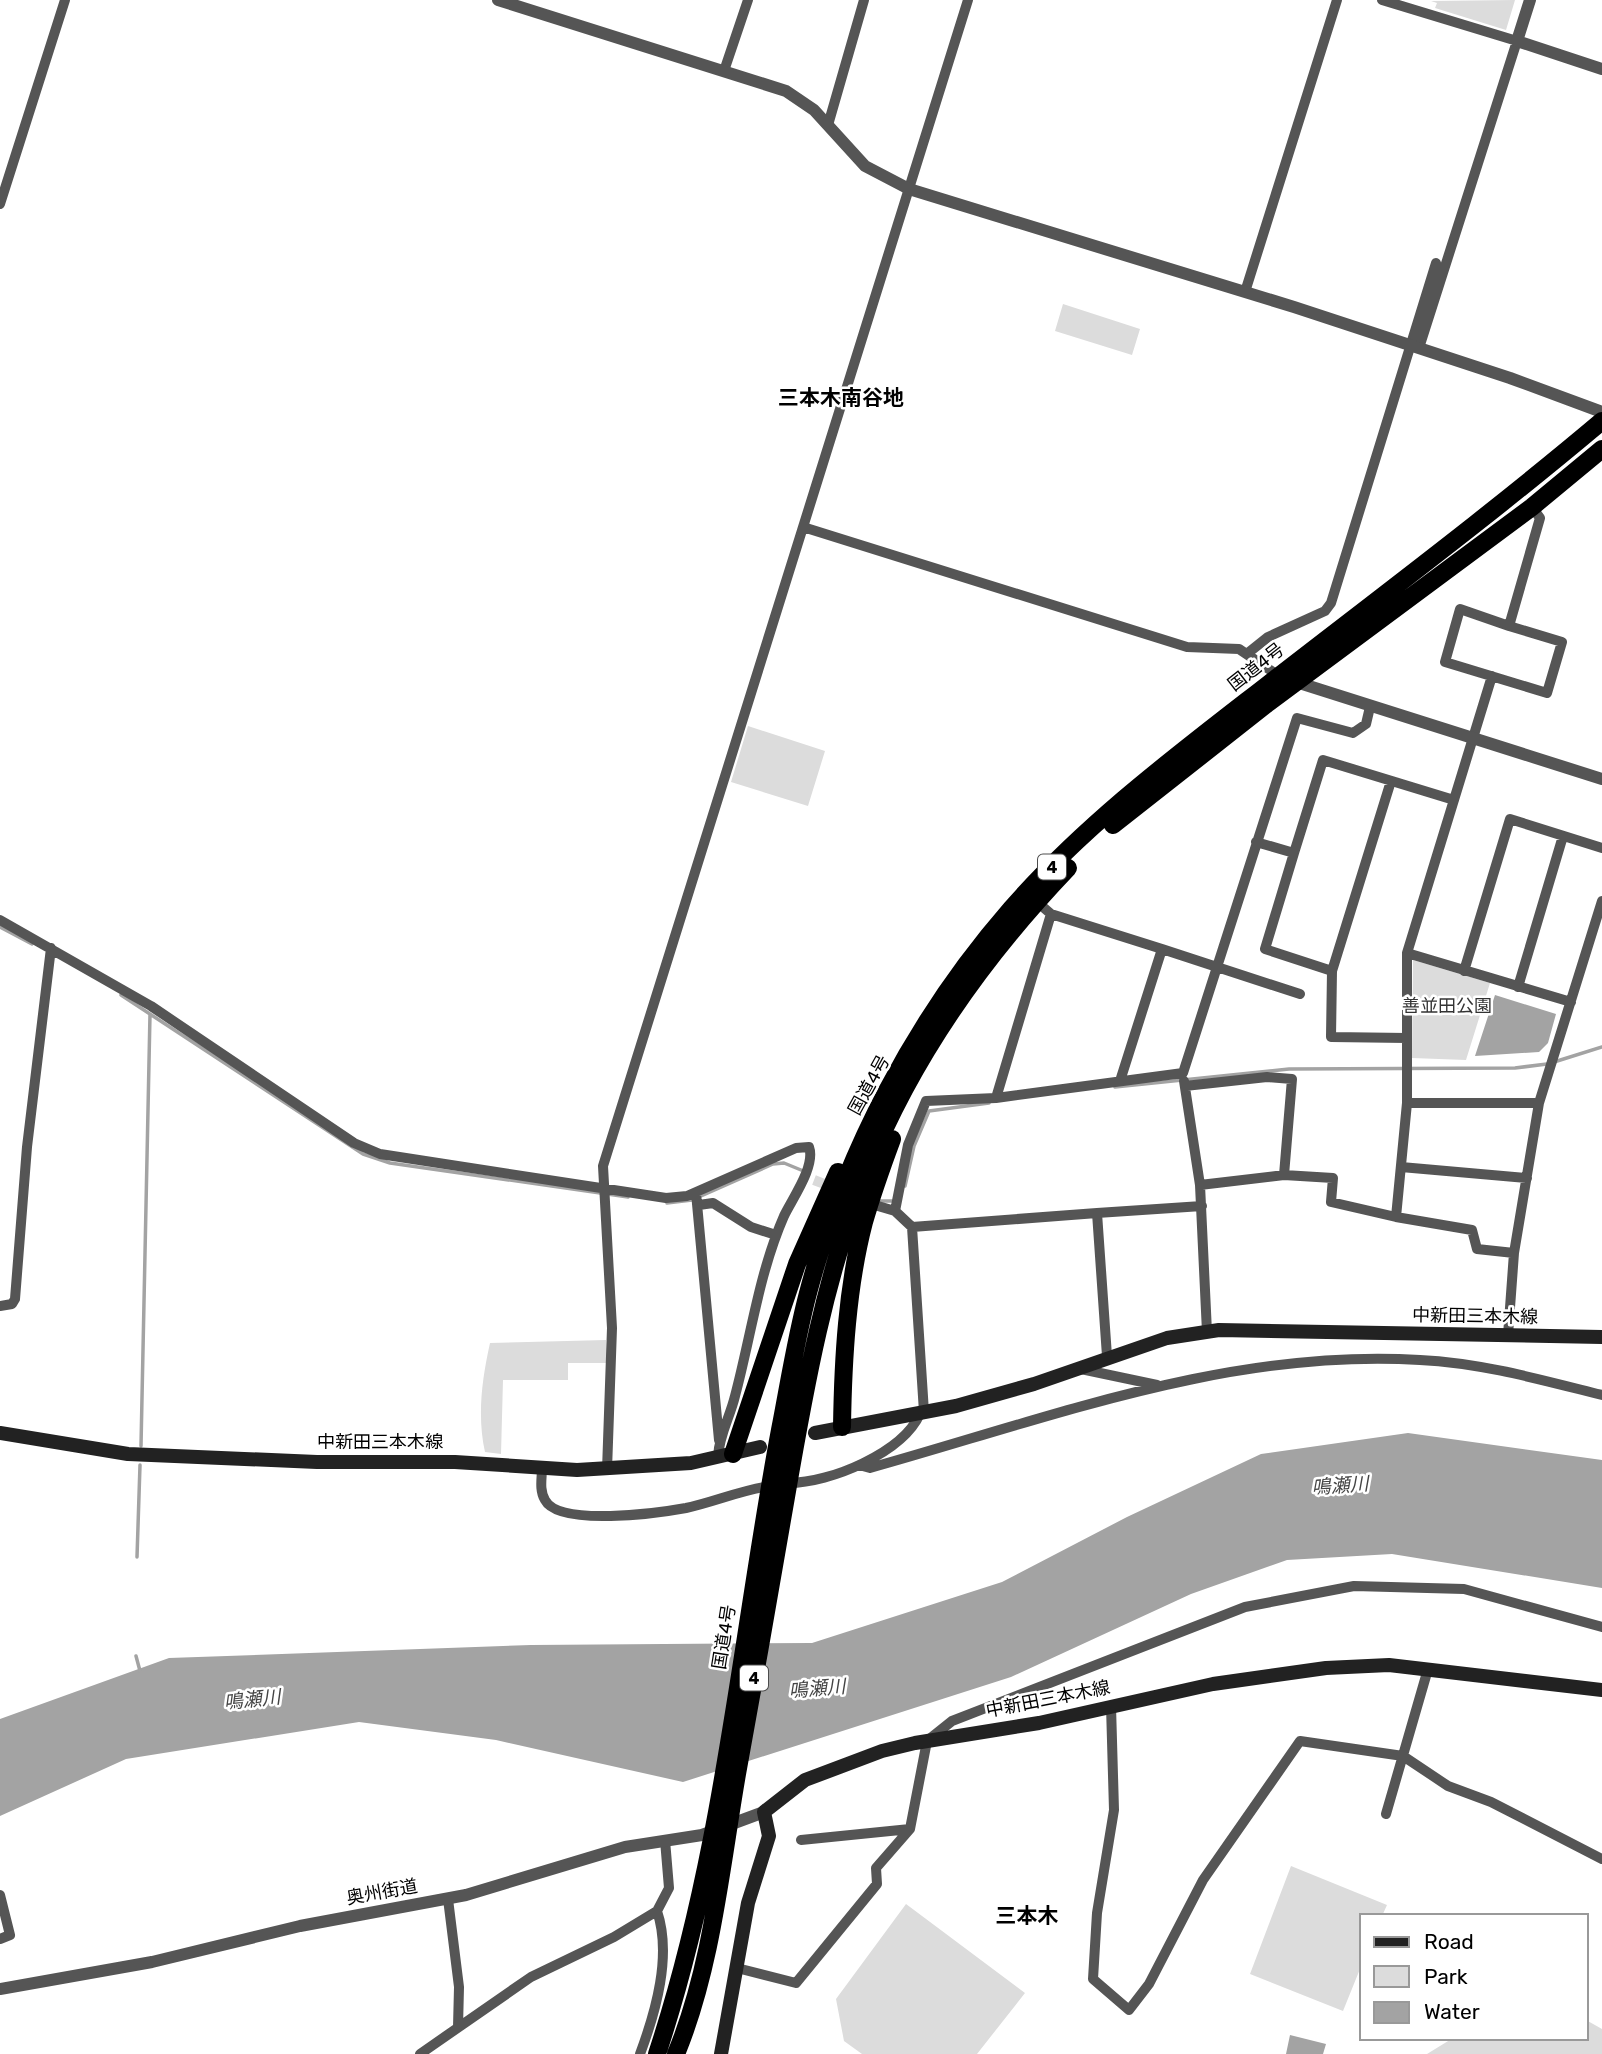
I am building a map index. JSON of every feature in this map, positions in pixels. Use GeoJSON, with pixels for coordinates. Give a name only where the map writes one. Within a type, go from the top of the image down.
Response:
{"type":"FeatureCollection","features":[{"type":"Feature","properties":{"kind":"highway","name":"国道4号"},"geometry":{"type":"LineString","coordinates":[[676,2054],[692,2010],[768,1494],[807,1297],[827,1229],[853,1159],[887,1092],[960,973],[1011,908],[1042,877],[1152,774],[1602,421]]}},
{"type":"Feature","properties":{"kind":"highway","name":"国道4号"},"geometry":{"type":"LineString","coordinates":[[657,2054],[683,1976],[715,1861],[813,1348],[845,1231],[868,1167],[911,1082],[970,985],[1036,901],[1136,806],[1532,507],[1602,449]]}},
{"type":"Feature","properties":{"kind":"highway"},"geometry":{"type":"LineString","coordinates":[[726,1456],[820,1207],[880,1089],[925,1029]]}},
{"type":"Feature","properties":{"kind":"highway"},"geometry":{"type":"LineString","coordinates":[[842,1427],[849,1320],[864,1222],[911,1082]]}},
{"type":"Feature","properties":{"kind":"main road","name":"中新田三本木線"},"geometry":{"type":"LineString","coordinates":[[815,1433],[922,1413],[992,1396],[1167,1338],[1207,1332],[1602,1337]]}},
{"type":"Feature","properties":{"kind":"main road","name":"中新田三本木線"},"geometry":{"type":"LineString","coordinates":[[0,1433],[136,1454],[317,1462],[455,1462],[607,1471],[691,1463],[760,1447]]}},
{"type":"Feature","properties":{"kind":"main road","name":"中新田三本木線"},"geometry":{"type":"LineString","coordinates":[[764,1812],[805,1780],[882,1751],[1039,1723],[1213,1684],[1326,1668],[1389,1665],[1602,1690]]}},
{"type":"Feature","properties":{"kind":"main road"},"geometry":{"type":"LineString","coordinates":[[721,2054],[748,1903],[769,1836],[764,1812]]}},
{"type":"Feature","properties":{"kind":"street"},"geometry":{"type":"LineString","coordinates":[[0,204],[65,0]]}},
{"type":"Feature","properties":{"kind":"street"},"geometry":{"type":"LineString","coordinates":[[724,71],[748,0]]}},
{"type":"Feature","properties":{"kind":"street"},"geometry":{"type":"LineString","coordinates":[[828,125],[864,0]]}},
{"type":"Feature","properties":{"kind":"street"},"geometry":{"type":"LineString","coordinates":[[607,1471],[612,1328],[603,1166],[968,0]]}},
{"type":"Feature","properties":{"kind":"street"},"geometry":{"type":"LineString","coordinates":[[1245,292],[1337,0]]}},
{"type":"Feature","properties":{"kind":"street"},"geometry":{"type":"LineString","coordinates":[[1382,0],[1602,69]]}},
{"type":"Feature","properties":{"kind":"street"},"geometry":{"type":"LineString","coordinates":[[1248,653],[1268,637],[1325,611],[1331,603],[1530,0]]}},
{"type":"Feature","properties":{"kind":"street"},"geometry":{"type":"LineString","coordinates":[[505,1],[786,91],[814,110],[865,166],[909,189],[1245,292],[1602,412]]}},
{"type":"Feature","properties":{"kind":"street"},"geometry":{"type":"LineString","coordinates":[[1415,347],[1436,262]]}},
{"type":"Feature","properties":{"kind":"street"},"geometry":{"type":"LineString","coordinates":[[1509,626],[1540,518],[1532,507]]}},
{"type":"Feature","properties":{"kind":"street"},"geometry":{"type":"LineString","coordinates":[[803,527],[1187,648],[1228,647],[1248,653],[1279,676],[1298,683],[1602,779]]}},
{"type":"Feature","properties":{"kind":"street"},"geometry":{"type":"LineString","coordinates":[[1460,610],[1509,626],[1562,642],[1547,693],[1445,662],[1460,610]]}},
{"type":"Feature","properties":{"kind":"street"},"geometry":{"type":"LineString","coordinates":[[1396,1217],[1407,1103],[1407,953],[1492,677]]}},
{"type":"Feature","properties":{"kind":"street"},"geometry":{"type":"LineString","coordinates":[[1207,1332],[1202,1206],[1184,1080],[1256,842],[1297,718],[1353,733],[1366,724],[1370,707]]}},
{"type":"Feature","properties":{"kind":"street"},"geometry":{"type":"LineString","coordinates":[[1332,971],[1265,949],[1323,760],[1454,800]]}},
{"type":"Feature","properties":{"kind":"street"},"geometry":{"type":"LineString","coordinates":[[1391,781],[1332,971],[1331,1037],[1407,1038]]}},
{"type":"Feature","properties":{"kind":"street"},"geometry":{"type":"LineString","coordinates":[[1464,971],[1510,819],[1602,848]]}},
{"type":"Feature","properties":{"kind":"street"},"geometry":{"type":"LineString","coordinates":[[1518,987],[1563,835]]}},
{"type":"Feature","properties":{"kind":"street"},"geometry":{"type":"LineString","coordinates":[[1256,842],[1294,853]]}},
{"type":"Feature","properties":{"kind":"street"},"geometry":{"type":"LineString","coordinates":[[1036,901],[1051,914],[1300,994]]}},
{"type":"Feature","properties":{"kind":"street"},"geometry":{"type":"LineString","coordinates":[[1508,1335],[1514,1252],[1539,1103],[1602,901]]}},
{"type":"Feature","properties":{"kind":"street"},"geometry":{"type":"LineString","coordinates":[[996,1097],[1051,914]]}},
{"type":"Feature","properties":{"kind":"street"},"geometry":{"type":"LineString","coordinates":[[0,920],[50,952],[151,1006],[364,1148],[397,1158],[603,1192],[698,1199],[713,1203],[751,1227],[776,1236]]}},
{"type":"Feature","properties":{"kind":"street"},"geometry":{"type":"LineString","coordinates":[[1120,1081],[1162,949]]}},
{"type":"Feature","properties":{"kind":"street"},"geometry":{"type":"LineString","coordinates":[[0,1306],[12,1304],[15,1299],[28,1136],[50,952]]}},
{"type":"Feature","properties":{"kind":"street"},"geometry":{"type":"LineString","coordinates":[[1407,953],[1571,1002]]}},
{"type":"Feature","properties":{"kind":"street"},"geometry":{"type":"LineString","coordinates":[[895,1211],[908,1145],[926,1101],[996,1097],[1120,1081],[1267,1077],[1292,1079],[1284,1175]]}},
{"type":"Feature","properties":{"kind":"street"},"geometry":{"type":"LineString","coordinates":[[1407,1103],[1539,1103]]}},
{"type":"Feature","properties":{"kind":"street"},"geometry":{"type":"LineString","coordinates":[[698,1199],[804,1146],[809,1147],[809,1178],[776,1236],[761,1282],[735,1399],[719,1441]]}},
{"type":"Feature","properties":{"kind":"street"},"geometry":{"type":"LineString","coordinates":[[1401,1167],[1527,1178]]}},
{"type":"Feature","properties":{"kind":"street"},"geometry":{"type":"LineString","coordinates":[[1200,1185],[1284,1175],[1333,1178],[1332,1202],[1396,1217],[1472,1230],[1477,1249],[1514,1252]]}},
{"type":"Feature","properties":{"kind":"street"},"geometry":{"type":"LineString","coordinates":[[698,1199],[719,1441],[726,1456]]}},
{"type":"Feature","properties":{"kind":"street"},"geometry":{"type":"LineString","coordinates":[[788,1489],[859,1465],[895,1442],[914,1426],[922,1413],[912,1227],[895,1211],[878,1206]]}},
{"type":"Feature","properties":{"kind":"street"},"geometry":{"type":"LineString","coordinates":[[912,1227],[1202,1206]]}},
{"type":"Feature","properties":{"kind":"street"},"geometry":{"type":"LineString","coordinates":[[1097,1213],[1107,1356]]}},
{"type":"Feature","properties":{"kind":"street"},"geometry":{"type":"LineString","coordinates":[[859,1465],[870,1468],[1160,1385],[1322,1361],[1419,1359],[1493,1367],[1602,1395]]}},
{"type":"Feature","properties":{"kind":"street"},"geometry":{"type":"LineString","coordinates":[[1080,1368],[1160,1385]]}},
{"type":"Feature","properties":{"kind":"street"},"geometry":{"type":"LineString","coordinates":[[542,1468],[541,1490],[545,1501],[552,1508],[572,1516],[677,1509],[768,1494]]}},
{"type":"Feature","properties":{"kind":"street"},"geometry":{"type":"LineString","coordinates":[[737,1968],[796,1983],[877,1884],[876,1868],[909,1829],[927,1741],[952,1721],[1245,1606],[1354,1586],[1464,1589],[1602,1627]]}},
{"type":"Feature","properties":{"kind":"street"},"geometry":{"type":"LineString","coordinates":[[1386,1814],[1428,1669]]}},
{"type":"Feature","properties":{"kind":"street"},"geometry":{"type":"LineString","coordinates":[[1111,1706],[1114,1810],[1097,1913],[1093,1979],[1129,2010],[1149,1984],[1203,1880],[1300,1741],[1403,1756],[1432,1772],[1448,1786],[1491,1802],[1602,1859]]}},
{"type":"Feature","properties":{"kind":"street","name":"奥州街道"},"geometry":{"type":"LineString","coordinates":[[0,1989],[152,1962],[311,1923],[449,1899],[625,1847],[702,1835],[764,1812]]}},
{"type":"Feature","properties":{"kind":"street"},"geometry":{"type":"LineString","coordinates":[[802,1840],[909,1829]]}},
{"type":"Feature","properties":{"kind":"street"},"geometry":{"type":"LineString","coordinates":[[420,2054],[531,1977],[621,1933],[657,1911],[669,1888],[665,1840]]}},
{"type":"Feature","properties":{"kind":"street"},"geometry":{"type":"LineString","coordinates":[[0,1895],[10,1935],[0,1939]]}},
{"type":"Feature","properties":{"kind":"street"},"geometry":{"type":"LineString","coordinates":[[449,1899],[459,1987],[458,2026]]}},
{"type":"Feature","properties":{"kind":"street"},"geometry":{"type":"LineString","coordinates":[[640,2054],[650,2024],[663,1955],[663,1937],[657,1911]]}},
{"type":"Feature","properties":{"kind":"green space"},"geometry":{"type":"Polygon","coordinates":[[[1515,0],[1506,30],[1435,8],[1437,3],[1431,1],[1515,0]]]}},
{"type":"Feature","properties":{"kind":"green space"},"geometry":{"type":"Polygon","coordinates":[[[1063,304],[1140,329],[1132,355],[1055,331],[1063,304]]]}},
{"type":"Feature","properties":{"kind":"green space"},"geometry":{"type":"Polygon","coordinates":[[[748,726],[825,751],[808,806],[731,782],[748,726]]]}},
{"type":"Feature","properties":{"kind":"green space","name":"善並田公園"},"geometry":{"type":"Polygon","coordinates":[[[1413,960],[1490,983],[1466,1060],[1412,1058],[1413,960]]]}},
{"type":"Feature","properties":{"kind":"green space"},"geometry":{"type":"Polygon","coordinates":[[[606,1340],[607,1363],[568,1363],[568,1380],[503,1380],[501,1454],[485,1452],[481,1425],[482,1398],[490,1343],[606,1340]]]}},
{"type":"Feature","properties":{"kind":"green space"},"geometry":{"type":"Polygon","coordinates":[[[1291,1866],[1387,1905],[1383,1914],[1360,1914],[1360,1969],[1343,2011],[1250,1974],[1291,1866]]]}},
{"type":"Feature","properties":{"kind":"green space"},"geometry":{"type":"Polygon","coordinates":[[[906,1904],[1025,1993],[977,2054],[862,2054],[844,2041],[836,1999],[906,1904]]]}},
{"type":"Feature","properties":{"kind":"green space"},"geometry":{"type":"Polygon","coordinates":[[[1588,2021],[1602,2029],[1602,2054],[1427,2054],[1450,2040],[1588,2040],[1588,2021]]]}},
{"type":"Feature","properties":{"kind":"water"},"geometry":{"type":"Polygon","coordinates":[[[1495,995],[1556,1014],[1548,1043],[1539,1052],[1475,1056],[1495,995]]]}},
{"type":"Feature","properties":{"kind":"water","name":"鳴瀬川"},"geometry":{"type":"Polygon","coordinates":[[[1408,1433],[1602,1460],[1602,1588],[1392,1554],[1287,1560],[1191,1594],[1011,1677],[683,1782],[496,1740],[359,1722],[126,1759],[0,1816],[0,1719],[169,1658],[531,1645],[812,1643],[1002,1582],[1127,1517],[1261,1454],[1408,1433]]]}},
{"type":"Feature","properties":{"kind":"water"},"geometry":{"type":"Polygon","coordinates":[[[1290,2035],[1326,2044],[1323,2054],[1286,2054],[1290,2035]]]}},
{"type":"Feature","properties":{"kind":"waterway"},"geometry":{"type":"LineString","coordinates":[[0,927],[32,944]]}},
{"type":"Feature","properties":{"kind":"waterway"},"geometry":{"type":"LineString","coordinates":[[121,995],[363,1154],[390,1163],[628,1197]]}},
{"type":"Feature","properties":{"kind":"waterway"},"geometry":{"type":"LineString","coordinates":[[141,1446],[150,1014]]}},
{"type":"Feature","properties":{"kind":"waterway"},"geometry":{"type":"LineString","coordinates":[[1554,1062],[1602,1047]]}},
{"type":"Feature","properties":{"kind":"waterway"},"geometry":{"type":"LineString","coordinates":[[1115,1087],[1289,1069],[1515,1068],[1547,1064]]}},
{"type":"Feature","properties":{"kind":"waterway"},"geometry":{"type":"LineString","coordinates":[[905,1186],[914,1146],[929,1111],[989,1103]]}},
{"type":"Feature","properties":{"kind":"waterway"},"geometry":{"type":"LineString","coordinates":[[667,1203],[692,1200],[773,1164],[784,1163],[801,1170]]}},
{"type":"Feature","properties":{"kind":"waterway"},"geometry":{"type":"LineString","coordinates":[[880,1201],[892,1201]]}},
{"type":"Feature","properties":{"kind":"waterway"},"geometry":{"type":"LineString","coordinates":[[137,1557],[140,1465]]}},
{"type":"Feature","properties":{"kind":"waterway"},"geometry":{"type":"LineString","coordinates":[[136,1656],[140,1671]]}},
{"type":"Feature","properties":{"kind":"tunnel"},"geometry":{"type":"LineString","coordinates":[[814,1180],[837,1189]]}},
{"type":"Feature","properties":{"kind":"district","name":"三本木南谷地"},"geometry":{"type":"Point","coordinates":[841,398]}},
{"type":"Feature","properties":{"kind":"district","name":"三本木"},"geometry":{"type":"Point","coordinates":[1027,1916]}}]}
